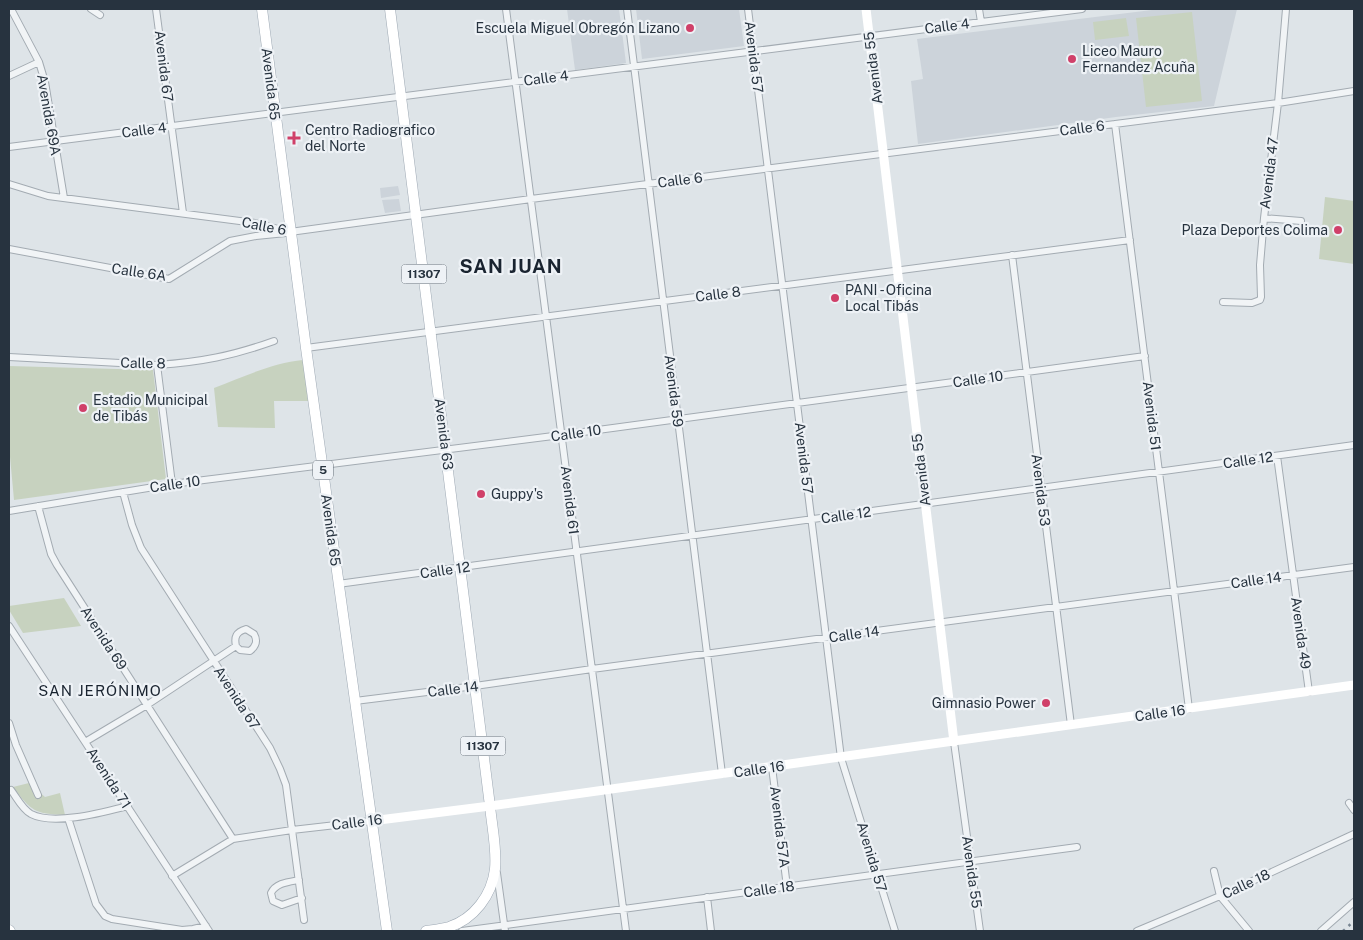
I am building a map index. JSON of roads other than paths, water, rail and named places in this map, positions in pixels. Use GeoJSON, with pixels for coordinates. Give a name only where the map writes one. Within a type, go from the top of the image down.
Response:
{"type":"FeatureCollection","features":[{"type":"Feature","properties":{"kind":"main road","name":"Avenida 65"},"geometry":{"type":"LineString","coordinates":[[262,9],[290,232],[387,931]]}},
{"type":"Feature","properties":{"kind":"main road","name":"Avenida 63"},"geometry":{"type":"LineString","coordinates":[[390,9],[490,806],[495,860],[491,886],[477,909],[447,928],[426,931]]}},
{"type":"Feature","properties":{"kind":"street","name":"Avenida 69A"},"geometry":{"type":"LineString","coordinates":[[11,9],[39,62],[45,82],[64,198]]}},
{"type":"Feature","properties":{"kind":"street"},"geometry":{"type":"LineString","coordinates":[[90,9],[100,15]]}},
{"type":"Feature","properties":{"kind":"street","name":"Avenida 67"},"geometry":{"type":"LineString","coordinates":[[156,9],[183,213]]}},
{"type":"Feature","properties":{"kind":"street","name":"Avenida 61"},"geometry":{"type":"LineString","coordinates":[[506,9],[626,931]]}},
{"type":"Feature","properties":{"kind":"street","name":"Avenida 59"},"geometry":{"type":"LineString","coordinates":[[626,9],[722,774]]}},
{"type":"Feature","properties":{"kind":"street","name":"Avenida 57"},"geometry":{"type":"LineString","coordinates":[[748,9],[841,758],[895,931]]}},
{"type":"Feature","properties":{"kind":"street","name":"Avenida 55"},"geometry":{"type":"LineString","coordinates":[[866,9],[954,742],[980,931]]}},
{"type":"Feature","properties":{"kind":"street"},"geometry":{"type":"LineString","coordinates":[[980,9],[981,22]]}},
{"type":"Feature","properties":{"kind":"street","name":"Calle 4"},"geometry":{"type":"LineString","coordinates":[[9,147],[1082,9]]}},
{"type":"Feature","properties":{"kind":"street","name":"Avenida 47"},"geometry":{"type":"LineString","coordinates":[[1223,302],[1252,303],[1260,300],[1261,297],[1260,265],[1264,218],[1278,103],[1286,9]]}},
{"type":"Feature","properties":{"kind":"street"},"geometry":{"type":"LineString","coordinates":[[9,76],[39,62]]}},
{"type":"Feature","properties":{"kind":"street","name":"Calle 6"},"geometry":{"type":"LineString","coordinates":[[9,184],[39,194],[183,213],[255,224],[290,232],[768,168],[1278,103],[1354,91]]}},
{"type":"Feature","properties":{"kind":"street","name":"Avenida 51"},"geometry":{"type":"LineString","coordinates":[[1115,124],[1189,708]]}},
{"type":"Feature","properties":{"kind":"street"},"geometry":{"type":"LineString","coordinates":[[1264,218],[1301,221]]}},
{"type":"Feature","properties":{"kind":"street"},"geometry":{"type":"LineString","coordinates":[[255,224],[256,236]]}},
{"type":"Feature","properties":{"kind":"street","name":"Calle 6A"},"geometry":{"type":"LineString","coordinates":[[9,249],[169,279],[230,241],[290,232]]}},
{"type":"Feature","properties":{"kind":"street","name":"Calle 8"},"geometry":{"type":"LineString","coordinates":[[306,348],[1130,240]]}},
{"type":"Feature","properties":{"kind":"street","name":"Avenida 53"},"geometry":{"type":"LineString","coordinates":[[1012,255],[1071,725]]}},
{"type":"Feature","properties":{"kind":"street","name":"Calle 8"},"geometry":{"type":"LineString","coordinates":[[9,358],[157,365],[226,357],[274,341]]}},
{"type":"Feature","properties":{"kind":"street","name":"Calle 10"},"geometry":{"type":"LineString","coordinates":[[9,511],[172,484],[561,435],[1144,356]]}},
{"type":"Feature","properties":{"kind":"street"},"geometry":{"type":"LineString","coordinates":[[157,365],[172,484]]}},
{"type":"Feature","properties":{"kind":"street","name":"Calle 12"},"geometry":{"type":"LineString","coordinates":[[338,584],[1354,445]]}},
{"type":"Feature","properties":{"kind":"street","name":"Avenida 49"},"geometry":{"type":"LineString","coordinates":[[1277,456],[1308,692]]}},
{"type":"Feature","properties":{"kind":"street","name":"Avenida 67"},"geometry":{"type":"LineString","coordinates":[[123,492],[132,525],[141,548],[270,748],[280,769],[286,785],[304,920]]}},
{"type":"Feature","properties":{"kind":"street","name":"Avenida 69"},"geometry":{"type":"LineString","coordinates":[[38,506],[51,554],[57,565],[234,839]]}},
{"type":"Feature","properties":{"kind":"street","name":"Calle 14"},"geometry":{"type":"LineString","coordinates":[[355,701],[1354,567]]}},
{"type":"Feature","properties":{"kind":"street","name":"Avenida 71"},"geometry":{"type":"LineString","coordinates":[[9,626],[207,929]]}},
{"type":"Feature","properties":{"kind":"street"},"geometry":{"type":"LineString","coordinates":[[85,742],[236,646]]}},
{"type":"Feature","properties":{"kind":"street","name":"Calle 16"},"geometry":{"type":"LineString","coordinates":[[172,876],[234,839],[841,758],[1354,685]]}},
{"type":"Feature","properties":{"kind":"street"},"geometry":{"type":"LineString","coordinates":[[9,723],[16,745],[38,795]]}},
{"type":"Feature","properties":{"kind":"street","name":"Avenida 57A"},"geometry":{"type":"LineString","coordinates":[[772,767],[787,886]]}},
{"type":"Feature","properties":{"kind":"street"},"geometry":{"type":"LineString","coordinates":[[11,790],[25,809],[30,813],[45,818],[88,816],[128,806]]}},
{"type":"Feature","properties":{"kind":"street"},"geometry":{"type":"LineString","coordinates":[[1349,804],[1354,810]]}},
{"type":"Feature","properties":{"kind":"street"},"geometry":{"type":"LineString","coordinates":[[68,818],[96,904],[105,916],[112,919],[182,930],[207,929]]}},
{"type":"Feature","properties":{"kind":"street","name":"Calle 18"},"geometry":{"type":"LineString","coordinates":[[1137,931],[1220,896],[1354,834]]}},
{"type":"Feature","properties":{"kind":"street","name":"Calle 18"},"geometry":{"type":"LineString","coordinates":[[462,931],[504,929],[623,909],[1077,847]]}},
{"type":"Feature","properties":{"kind":"street","name":"Avenida 63"},"geometry":{"type":"LineString","coordinates":[[495,860],[504,929]]}},
{"type":"Feature","properties":{"kind":"street"},"geometry":{"type":"LineString","coordinates":[[1214,871],[1220,896],[1249,931]]}},
{"type":"Feature","properties":{"kind":"street"},"geometry":{"type":"LineString","coordinates":[[299,880],[275,888],[271,893],[271,897],[273,902],[282,905],[302,898]]}},
{"type":"Feature","properties":{"kind":"street"},"geometry":{"type":"LineString","coordinates":[[707,897],[711,931]]}},
{"type":"Feature","properties":{"kind":"street"},"geometry":{"type":"LineString","coordinates":[[1321,931],[1354,902]]}},
{"type":"Feature","properties":{"kind":"railway"},"geometry":{"type":"LineString","coordinates":[[1343,931],[1354,921]]}},
{"type":"Feature","properties":{"kind":"place","name":"Escuela Miguel Obregón Lizano"},"geometry":{"type":"Point","coordinates":[690,28]}},
{"type":"Feature","properties":{"kind":"place","name":"Liceo Mauro Fernandez Acuña"},"geometry":{"type":"Point","coordinates":[1072,59]}},
{"type":"Feature","properties":{"kind":"place","name":"Centro Radiografico del Norte"},"geometry":{"type":"Point","coordinates":[294,138]}},
{"type":"Feature","properties":{"kind":"place","name":"Plaza Deportes Colima"},"geometry":{"type":"Point","coordinates":[1338,230]}},
{"type":"Feature","properties":{"kind":"place","name":"PANI - Oficina Local Tibás"},"geometry":{"type":"Point","coordinates":[835,298]}},
{"type":"Feature","properties":{"kind":"place","name":"Estadio Municipal de Tibás"},"geometry":{"type":"Point","coordinates":[83,408]}},
{"type":"Feature","properties":{"kind":"place","name":"Guppy's"},"geometry":{"type":"Point","coordinates":[481,494]}},
{"type":"Feature","properties":{"kind":"place","name":"Gimnasio Power"},"geometry":{"type":"Point","coordinates":[1046,703]}},
{"type":"Feature","properties":{"kind":"district","name":"SAN JUAN"},"geometry":{"type":"Point","coordinates":[511,266]}},
{"type":"Feature","properties":{"kind":"district","name":"SAN JERÓNIMO"},"geometry":{"type":"Point","coordinates":[100,690]}}]}
